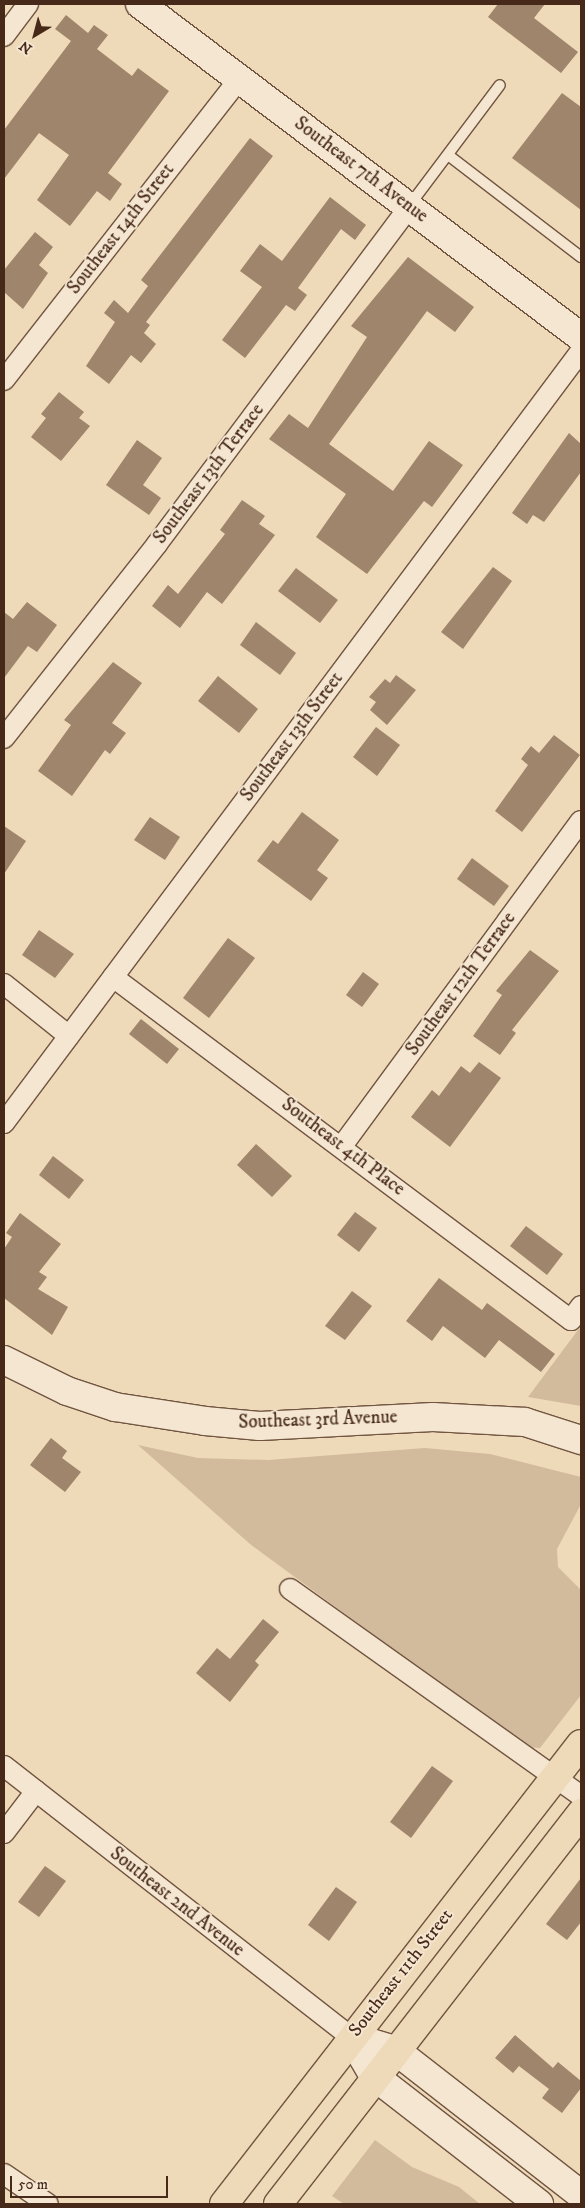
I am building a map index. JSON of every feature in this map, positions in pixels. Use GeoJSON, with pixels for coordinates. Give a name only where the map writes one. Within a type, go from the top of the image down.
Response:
{"type":"FeatureCollection","features":[{"type":"Feature","properties":{"kind":"highway","name":"Southeast 11th Street"},"geometry":{"type":"LineString","coordinates":[[224,2204],[351,2037],[581,1744]]}},
{"type":"Feature","properties":{"kind":"highway"},"geometry":{"type":"LineString","coordinates":[[278,2204],[374,2076],[581,1813]]}},
{"type":"Feature","properties":{"kind":"street"},"geometry":{"type":"LineString","coordinates":[[4,36],[28,4]]}},
{"type":"Feature","properties":{"kind":"street","name":"Southeast 7th Avenue"},"geometry":{"type":"LineString","coordinates":[[140,4],[581,337]]}},
{"type":"Feature","properties":{"kind":"street","name":"Southeast 14th Street"},"geometry":{"type":"LineString","coordinates":[[4,380],[240,79]]}},
{"type":"Feature","properties":{"kind":"street","name":"Southeast 13th Terrace"},"geometry":{"type":"LineString","coordinates":[[4,738],[157,544],[409,207]]}},
{"type":"Feature","properties":{"kind":"street","name":"Southeast 13th Street"},"geometry":{"type":"LineString","coordinates":[[4,1124],[581,351]]}},
{"type":"Feature","properties":{"kind":"street","name":"Southeast 12th Terrace"},"geometry":{"type":"LineString","coordinates":[[342,1146],[581,821]]}},
{"type":"Feature","properties":{"kind":"street","name":"Southeast 4th Place"},"geometry":{"type":"LineString","coordinates":[[113,977],[342,1146],[576,1313]]}},
{"type":"Feature","properties":{"kind":"street"},"geometry":{"type":"LineString","coordinates":[[4,984],[69,1036]]}},
{"type":"Feature","properties":{"kind":"street","name":"Southeast 3rd Avenue"},"geometry":{"type":"LineString","coordinates":[[4,1360],[67,1391],[115,1406],[205,1421],[260,1426],[433,1417],[526,1422],[581,1440]]}},
{"type":"Feature","properties":{"kind":"street"},"geometry":{"type":"LineString","coordinates":[[290,1588],[581,1796]]}},
{"type":"Feature","properties":{"kind":"street","name":"Southeast 2nd Avenue"},"geometry":{"type":"LineString","coordinates":[[4,1766],[351,2037],[374,2076],[539,2204]]}},
{"type":"Feature","properties":{"kind":"street"},"geometry":{"type":"LineString","coordinates":[[4,1833],[36,1791]]}},
{"type":"Feature","properties":{"kind":"street","name":"Southeast 2nd Avenue"},"geometry":{"type":"LineString","coordinates":[[351,2037],[395,2050],[581,2195]]}},
{"type":"Feature","properties":{"kind":"street"},"geometry":{"type":"LineString","coordinates":[[4,2174],[48,2204]]}},
{"type":"Feature","properties":{"kind":"lane"},"geometry":{"type":"LineString","coordinates":[[409,207],[500,84]]}},
{"type":"Feature","properties":{"kind":"lane"},"geometry":{"type":"LineString","coordinates":[[448,155],[581,257]]}},
{"type":"Feature","properties":{"kind":"shaded area"},"geometry":{"type":"Polygon","coordinates":[[[581,1326],[581,1406],[528,1397],[581,1326]]]}},
{"type":"Feature","properties":{"kind":"shaded area"},"geometry":{"type":"Polygon","coordinates":[[[138,1445],[198,1458],[268,1460],[425,1448],[490,1454],[581,1477],[581,1504],[557,1549],[558,1567],[581,1590],[581,1695],[540,1748],[526,1747],[250,1544],[138,1445]]]}},
{"type":"Feature","properties":{"kind":"shaded area"},"geometry":{"type":"Polygon","coordinates":[[[375,2140],[412,2167],[459,2187],[480,2204],[344,2204],[332,2196],[375,2140]]]}},
{"type":"Feature","properties":{"kind":"building"},"geometry":{"type":"Polygon","coordinates":[[[498,4],[545,4],[534,18],[578,52],[561,73],[488,17],[498,4]]]}},
{"type":"Feature","properties":{"kind":"building"},"geometry":{"type":"Polygon","coordinates":[[[66,15],[88,33],[94,25],[108,35],[97,49],[132,76],[138,68],[169,91],[108,173],[122,184],[110,201],[97,191],[70,226],[37,200],[69,155],[39,133],[4,179],[4,130],[71,41],[55,29],[66,15]]]}},
{"type":"Feature","properties":{"kind":"building"},"geometry":{"type":"Polygon","coordinates":[[[562,93],[581,107],[581,210],[512,158],[562,93]]]}},
{"type":"Feature","properties":{"kind":"building"},"geometry":{"type":"Polygon","coordinates":[[[250,138],[273,156],[146,322],[150,325],[144,333],[156,344],[141,363],[131,355],[109,384],[86,366],[115,322],[104,313],[114,300],[128,313],[148,286],[141,280],[250,138]]]}},
{"type":"Feature","properties":{"kind":"building"},"geometry":{"type":"Polygon","coordinates":[[[330,197],[366,225],[355,240],[341,229],[298,288],[307,295],[295,311],[286,305],[245,358],[222,340],[262,287],[240,271],[260,244],[282,261],[330,197]]]}},
{"type":"Feature","properties":{"kind":"building"},"geometry":{"type":"Polygon","coordinates":[[[35,232],[53,247],[39,265],[48,273],[23,309],[4,292],[4,270],[35,232]]]}},
{"type":"Feature","properties":{"kind":"building"},"geometry":{"type":"Polygon","coordinates":[[[408,257],[474,307],[455,332],[427,311],[329,444],[393,491],[429,441],[463,465],[432,507],[424,501],[367,574],[316,537],[346,494],[269,439],[289,414],[308,428],[367,337],[351,326],[408,257]]]}},
{"type":"Feature","properties":{"kind":"building"},"geometry":{"type":"Polygon","coordinates":[[[59,392],[84,412],[79,418],[90,426],[61,461],[31,437],[46,418],[41,414],[59,392]]]}},
{"type":"Feature","properties":{"kind":"building"},"geometry":{"type":"Polygon","coordinates":[[[569,433],[581,444],[581,472],[544,522],[533,515],[527,524],[512,513],[569,433]]]}},
{"type":"Feature","properties":{"kind":"building"},"geometry":{"type":"Polygon","coordinates":[[[137,440],[162,458],[143,485],[161,498],[149,515],[106,485],[137,440]]]}},
{"type":"Feature","properties":{"kind":"building"},"geometry":{"type":"Polygon","coordinates":[[[242,500],[265,516],[259,524],[275,535],[222,604],[207,592],[180,628],[152,606],[168,585],[178,594],[225,534],[220,530],[242,500]]]}},
{"type":"Feature","properties":{"kind":"building"},"geometry":{"type":"Polygon","coordinates":[[[493,567],[512,581],[463,649],[441,632],[493,567]]]}},
{"type":"Feature","properties":{"kind":"building"},"geometry":{"type":"Polygon","coordinates":[[[296,568],[338,600],[320,623],[278,591],[296,568]]]}},
{"type":"Feature","properties":{"kind":"building"},"geometry":{"type":"Polygon","coordinates":[[[27,602],[57,625],[37,652],[28,646],[4,678],[4,612],[13,619],[27,602]]]}},
{"type":"Feature","properties":{"kind":"building"},"geometry":{"type":"Polygon","coordinates":[[[256,622],[296,653],[280,675],[240,645],[256,622]]]}},
{"type":"Feature","properties":{"kind":"building"},"geometry":{"type":"Polygon","coordinates":[[[113,662],[142,683],[112,723],[126,733],[110,754],[105,750],[72,796],[38,771],[71,725],[64,720],[113,662]]]}},
{"type":"Feature","properties":{"kind":"building"},"geometry":{"type":"Polygon","coordinates":[[[396,675],[416,690],[387,725],[370,710],[376,702],[369,697],[385,679],[390,683],[396,675]]]}},
{"type":"Feature","properties":{"kind":"building"},"geometry":{"type":"Polygon","coordinates":[[[218,676],[258,709],[239,733],[198,701],[218,676]]]}},
{"type":"Feature","properties":{"kind":"building"},"geometry":{"type":"Polygon","coordinates":[[[376,727],[400,745],[377,776],[353,757],[376,727]]]}},
{"type":"Feature","properties":{"kind":"building"},"geometry":{"type":"Polygon","coordinates":[[[554,735],[580,755],[522,832],[495,811],[528,765],[521,759],[531,746],[539,753],[554,735]]]}},
{"type":"Feature","properties":{"kind":"building"},"geometry":{"type":"Polygon","coordinates":[[[302,812],[339,840],[317,870],[328,878],[311,901],[257,861],[273,840],[278,844],[302,812]]]}},
{"type":"Feature","properties":{"kind":"building"},"geometry":{"type":"Polygon","coordinates":[[[150,817],[180,837],[165,860],[134,840],[150,817]]]}},
{"type":"Feature","properties":{"kind":"building"},"geometry":{"type":"Polygon","coordinates":[[[4,826],[26,841],[4,874],[4,826]]]}},
{"type":"Feature","properties":{"kind":"building"},"geometry":{"type":"Polygon","coordinates":[[[472,858],[509,886],[494,906],[457,879],[472,858]]]}},
{"type":"Feature","properties":{"kind":"building"},"geometry":{"type":"Polygon","coordinates":[[[39,930],[74,954],[55,978],[22,955],[39,930]]]}},
{"type":"Feature","properties":{"kind":"building"},"geometry":{"type":"Polygon","coordinates":[[[228,938],[255,958],[209,1018],[183,998],[228,938]]]}},
{"type":"Feature","properties":{"kind":"building"},"geometry":{"type":"Polygon","coordinates":[[[530,950],[559,971],[512,1030],[516,1033],[500,1055],[473,1036],[502,995],[496,991],[530,950]]]}},
{"type":"Feature","properties":{"kind":"building"},"geometry":{"type":"Polygon","coordinates":[[[363,972],[379,984],[362,1007],[346,995],[363,972]]]}},
{"type":"Feature","properties":{"kind":"building"},"geometry":{"type":"Polygon","coordinates":[[[141,1019],[179,1049],[167,1064],[129,1034],[141,1019]]]}},
{"type":"Feature","properties":{"kind":"building"},"geometry":{"type":"Polygon","coordinates":[[[479,1062],[501,1078],[450,1147],[411,1117],[432,1090],[439,1096],[461,1066],[470,1073],[479,1062]]]}},
{"type":"Feature","properties":{"kind":"building"},"geometry":{"type":"Polygon","coordinates":[[[256,1144],[292,1176],[272,1197],[237,1165],[256,1144]]]}},
{"type":"Feature","properties":{"kind":"building"},"geometry":{"type":"Polygon","coordinates":[[[53,1156],[84,1180],[69,1199],[39,1175],[53,1156]]]}},
{"type":"Feature","properties":{"kind":"building"},"geometry":{"type":"Polygon","coordinates":[[[355,1212],[377,1228],[359,1252],[337,1235],[355,1212]]]}},
{"type":"Feature","properties":{"kind":"building"},"geometry":{"type":"Polygon","coordinates":[[[20,1213],[61,1244],[39,1272],[47,1277],[38,1289],[68,1307],[52,1335],[4,1298],[4,1249],[12,1237],[6,1233],[20,1213]]]}},
{"type":"Feature","properties":{"kind":"building"},"geometry":{"type":"Polygon","coordinates":[[[526,1226],[563,1254],[547,1275],[510,1246],[526,1226]]]}},
{"type":"Feature","properties":{"kind":"building"},"geometry":{"type":"Polygon","coordinates":[[[439,1278],[482,1310],[487,1303],[555,1354],[541,1372],[499,1340],[485,1358],[443,1326],[432,1341],[406,1321],[439,1278]]]}},
{"type":"Feature","properties":{"kind":"building"},"geometry":{"type":"Polygon","coordinates":[[[352,1291],[372,1306],[345,1340],[325,1326],[352,1291]]]}},
{"type":"Feature","properties":{"kind":"building"},"geometry":{"type":"Polygon","coordinates":[[[51,1438],[67,1451],[62,1458],[81,1472],[65,1492],[30,1465],[51,1438]]]}},
{"type":"Feature","properties":{"kind":"building"},"geometry":{"type":"Polygon","coordinates":[[[263,1619],[279,1632],[255,1661],[259,1665],[230,1702],[196,1673],[217,1648],[230,1659],[263,1619]]]}},
{"type":"Feature","properties":{"kind":"building"},"geometry":{"type":"Polygon","coordinates":[[[432,1766],[453,1781],[411,1838],[390,1822],[432,1766]]]}},
{"type":"Feature","properties":{"kind":"building"},"geometry":{"type":"Polygon","coordinates":[[[45,1866],[66,1881],[39,1917],[18,1902],[45,1866]]]}},
{"type":"Feature","properties":{"kind":"building"},"geometry":{"type":"Polygon","coordinates":[[[581,1878],[581,1922],[567,1940],[546,1924],[581,1878]]]}},
{"type":"Feature","properties":{"kind":"building"},"geometry":{"type":"Polygon","coordinates":[[[336,1887],[357,1902],[329,1941],[308,1925],[336,1887]]]}},
{"type":"Feature","properties":{"kind":"building"},"geometry":{"type":"Polygon","coordinates":[[[515,2035],[553,2068],[558,2062],[581,2081],[581,2088],[562,2113],[542,2098],[549,2089],[519,2066],[513,2073],[495,2058],[515,2035]]]}}]}
